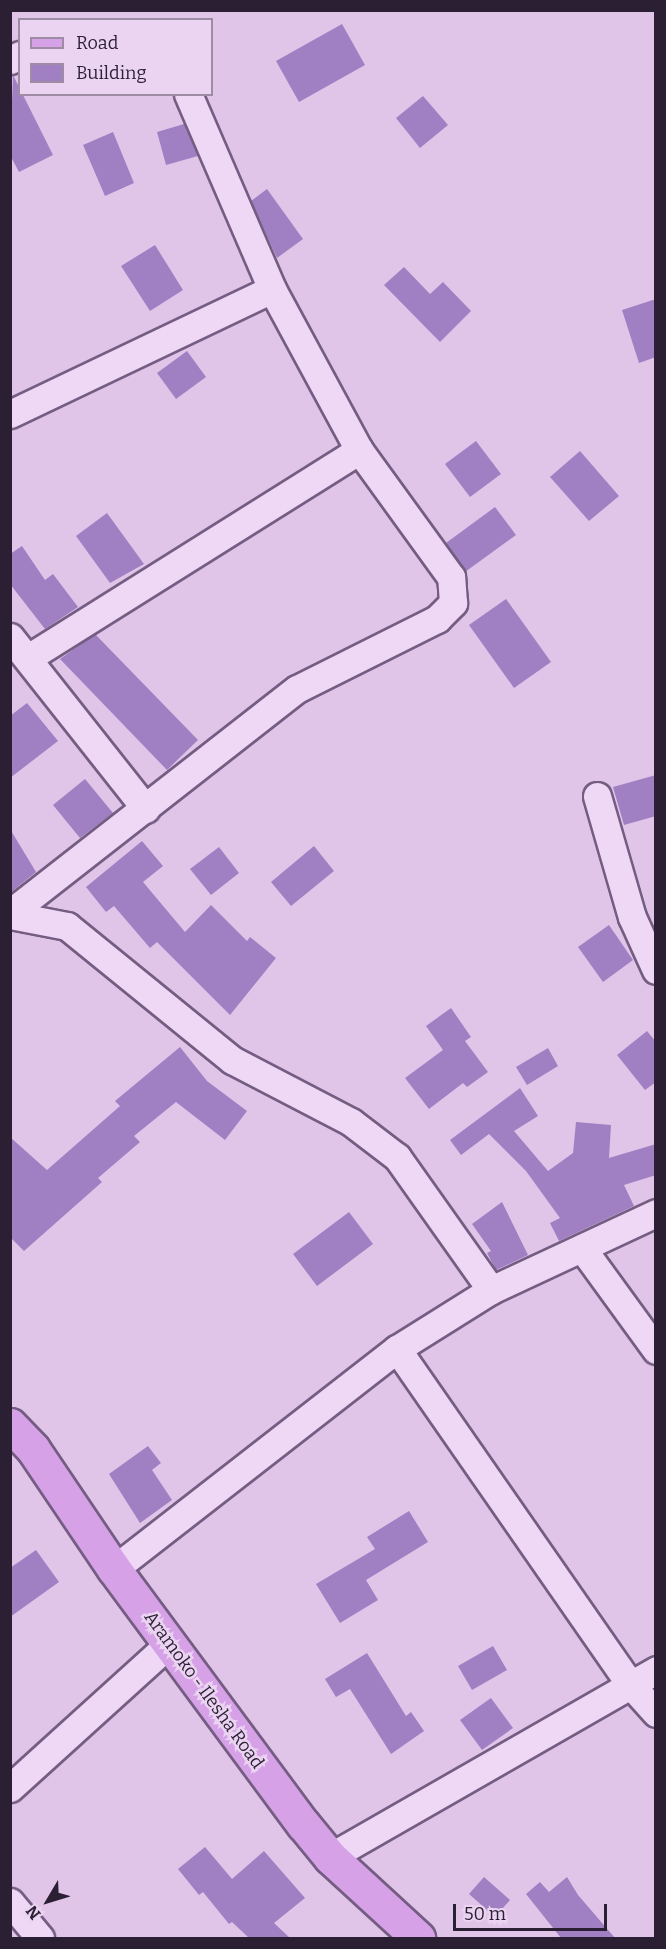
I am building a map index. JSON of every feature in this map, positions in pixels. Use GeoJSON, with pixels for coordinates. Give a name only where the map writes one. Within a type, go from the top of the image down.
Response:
{"type":"FeatureCollection","features":[{"type":"Feature","properties":{"kind":"main road","name":"Aramoko - Ilesha Road"},"geometry":{"type":"LineString","coordinates":[[10,1425],[33,1449],[114,1569],[330,1857],[418,1938]]}},
{"type":"Feature","properties":{"kind":"street"},"geometry":{"type":"LineString","coordinates":[[10,914],[56,881],[297,689],[437,620],[453,603],[451,577],[359,450],[272,289],[189,96]]}},
{"type":"Feature","properties":{"kind":"street"},"geometry":{"type":"LineString","coordinates":[[10,414],[272,289]]}},
{"type":"Feature","properties":{"kind":"street"},"geometry":{"type":"LineString","coordinates":[[28,658],[359,450]]}},
{"type":"Feature","properties":{"kind":"street"},"geometry":{"type":"LineString","coordinates":[[10,637],[146,809]]}},
{"type":"Feature","properties":{"kind":"street"},"geometry":{"type":"LineString","coordinates":[[597,796],[632,917],[656,970]]}},
{"type":"Feature","properties":{"kind":"street"},"geometry":{"type":"LineString","coordinates":[[56,881],[67,926]]}},
{"type":"Feature","properties":{"kind":"street"},"geometry":{"type":"LineString","coordinates":[[10,914],[67,926],[232,1060],[351,1122],[398,1157],[491,1290]]}},
{"type":"Feature","properties":{"kind":"street"},"geometry":{"type":"LineString","coordinates":[[114,1569],[397,1349],[491,1290],[656,1213]]}},
{"type":"Feature","properties":{"kind":"street"},"geometry":{"type":"LineString","coordinates":[[582,1248],[656,1350]]}},
{"type":"Feature","properties":{"kind":"street"},"geometry":{"type":"LineString","coordinates":[[397,1349],[630,1684],[656,1713]]}},
{"type":"Feature","properties":{"kind":"street"},"geometry":{"type":"LineString","coordinates":[[10,1788],[170,1644]]}},
{"type":"Feature","properties":{"kind":"street"},"geometry":{"type":"LineString","coordinates":[[330,1857],[656,1670]]}},
{"type":"Feature","properties":{"kind":"street"},"geometry":{"type":"LineString","coordinates":[[10,1902],[40,1938]]}},
{"type":"Feature","properties":{"kind":"building"},"geometry":{"type":"Polygon","coordinates":[[[342,24],[365,65],[299,102],[276,61],[342,24]]]}},
{"type":"Feature","properties":{"kind":"building"},"geometry":{"type":"Polygon","coordinates":[[[13,75],[18,85],[18,96],[24,96],[53,155],[19,172],[10,155],[13,75]]]}},
{"type":"Feature","properties":{"kind":"building"},"geometry":{"type":"Polygon","coordinates":[[[423,96],[448,125],[420,148],[396,118],[423,96]]]}},
{"type":"Feature","properties":{"kind":"building"},"geometry":{"type":"Polygon","coordinates":[[[184,124],[198,156],[166,165],[157,132],[184,124]]]}},
{"type":"Feature","properties":{"kind":"building"},"geometry":{"type":"Polygon","coordinates":[[[113,132],[134,183],[105,196],[83,145],[113,132]]]}},
{"type":"Feature","properties":{"kind":"building"},"geometry":{"type":"Polygon","coordinates":[[[267,189],[303,239],[277,258],[251,201],[267,189]]]}},
{"type":"Feature","properties":{"kind":"building"},"geometry":{"type":"Polygon","coordinates":[[[155,245],[183,290],[150,311],[121,266],[155,245]]]}},
{"type":"Feature","properties":{"kind":"building"},"geometry":{"type":"Polygon","coordinates":[[[404,267],[430,294],[443,282],[471,311],[440,342],[384,285],[404,267]]]}},
{"type":"Feature","properties":{"kind":"building"},"geometry":{"type":"Polygon","coordinates":[[[656,299],[656,357],[639,363],[622,310],[656,299]]]}},
{"type":"Feature","properties":{"kind":"building"},"geometry":{"type":"Polygon","coordinates":[[[187,351],[206,377],[176,399],[157,373],[187,351]]]}},
{"type":"Feature","properties":{"kind":"building"},"geometry":{"type":"Polygon","coordinates":[[[476,441],[501,474],[470,497],[445,464],[476,441]]]}},
{"type":"Feature","properties":{"kind":"building"},"geometry":{"type":"Polygon","coordinates":[[[580,451],[619,496],[589,521],[550,477],[580,451]]]}},
{"type":"Feature","properties":{"kind":"building"},"geometry":{"type":"Polygon","coordinates":[[[495,507],[516,535],[465,572],[446,543],[495,507]]]}},
{"type":"Feature","properties":{"kind":"building"},"geometry":{"type":"Polygon","coordinates":[[[107,513],[144,564],[110,583],[76,536],[107,513]]]}},
{"type":"Feature","properties":{"kind":"building"},"geometry":{"type":"Polygon","coordinates":[[[22,546],[45,580],[53,574],[78,607],[45,629],[10,584],[10,554],[22,546]]]}},
{"type":"Feature","properties":{"kind":"building"},"geometry":{"type":"Polygon","coordinates":[[[506,599],[551,662],[514,688],[469,625],[506,599]]]}},
{"type":"Feature","properties":{"kind":"building"},"geometry":{"type":"Polygon","coordinates":[[[95,634],[198,740],[167,770],[60,659],[95,634]]]}},
{"type":"Feature","properties":{"kind":"building"},"geometry":{"type":"Polygon","coordinates":[[[27,703],[58,741],[10,778],[10,716],[27,703]]]}},
{"type":"Feature","properties":{"kind":"building"},"geometry":{"type":"Polygon","coordinates":[[[656,775],[656,816],[624,825],[613,787],[656,775]]]}},
{"type":"Feature","properties":{"kind":"building"},"geometry":{"type":"Polygon","coordinates":[[[85,779],[113,813],[80,838],[53,805],[85,779]]]}},
{"type":"Feature","properties":{"kind":"building"},"geometry":{"type":"Polygon","coordinates":[[[10,829],[36,872],[10,893],[10,829]]]}},
{"type":"Feature","properties":{"kind":"building"},"geometry":{"type":"Polygon","coordinates":[[[142,841],[163,866],[143,882],[185,932],[211,905],[247,941],[250,937],[276,958],[230,1015],[157,942],[150,948],[114,906],[106,912],[86,887],[142,841]]]}},
{"type":"Feature","properties":{"kind":"building"},"geometry":{"type":"Polygon","coordinates":[[[314,846],[334,871],[291,906],[271,882],[314,846]]]}},
{"type":"Feature","properties":{"kind":"building"},"geometry":{"type":"Polygon","coordinates":[[[219,847],[239,873],[211,895],[190,869],[219,847]]]}},
{"type":"Feature","properties":{"kind":"building"},"geometry":{"type":"Polygon","coordinates":[[[609,925],[633,960],[603,982],[578,947],[609,925]]]}},
{"type":"Feature","properties":{"kind":"building"},"geometry":{"type":"Polygon","coordinates":[[[451,1008],[471,1037],[465,1041],[488,1072],[467,1087],[463,1083],[429,1109],[405,1078],[443,1050],[426,1026],[451,1008]]]}},
{"type":"Feature","properties":{"kind":"building"},"geometry":{"type":"Polygon","coordinates":[[[647,1031],[656,1042],[656,1082],[645,1090],[617,1055],[647,1031]]]}},
{"type":"Feature","properties":{"kind":"building"},"geometry":{"type":"Polygon","coordinates":[[[180,1047],[207,1081],[247,1111],[225,1140],[176,1102],[134,1136],[140,1142],[98,1178],[102,1182],[24,1251],[10,1237],[10,1137],[47,1170],[120,1106],[115,1101],[180,1047]]]}},
{"type":"Feature","properties":{"kind":"building"},"geometry":{"type":"Polygon","coordinates":[[[548,1048],[558,1066],[527,1085],[516,1067],[548,1048]]]}},
{"type":"Feature","properties":{"kind":"building"},"geometry":{"type":"Polygon","coordinates":[[[520,1088],[538,1116],[514,1131],[548,1171],[573,1153],[576,1122],[611,1125],[609,1158],[656,1144],[656,1175],[624,1185],[634,1206],[559,1241],[550,1223],[560,1218],[526,1171],[489,1134],[461,1155],[450,1140],[520,1088]]]}},
{"type":"Feature","properties":{"kind":"building"},"geometry":{"type":"Polygon","coordinates":[[[502,1202],[528,1255],[496,1270],[487,1253],[491,1251],[472,1224],[502,1202]]]}},
{"type":"Feature","properties":{"kind":"building"},"geometry":{"type":"Polygon","coordinates":[[[349,1212],[373,1244],[317,1286],[293,1254],[349,1212]]]}},
{"type":"Feature","properties":{"kind":"building"},"geometry":{"type":"Polygon","coordinates":[[[148,1446],[161,1463],[152,1470],[172,1500],[140,1523],[109,1474],[148,1446]]]}},
{"type":"Feature","properties":{"kind":"building"},"geometry":{"type":"Polygon","coordinates":[[[409,1511],[428,1542],[366,1580],[378,1600],[340,1623],[316,1584],[375,1549],[367,1537],[409,1511]]]}},
{"type":"Feature","properties":{"kind":"building"},"geometry":{"type":"Polygon","coordinates":[[[36,1550],[59,1582],[10,1617],[10,1568],[36,1550]]]}},
{"type":"Feature","properties":{"kind":"building"},"geometry":{"type":"Polygon","coordinates":[[[493,1646],[507,1670],[472,1690],[458,1666],[493,1646]]]}},
{"type":"Feature","properties":{"kind":"building"},"geometry":{"type":"Polygon","coordinates":[[[367,1653],[406,1716],[411,1712],[424,1731],[391,1754],[350,1689],[336,1697],[325,1679],[367,1653]]]}},
{"type":"Feature","properties":{"kind":"building"},"geometry":{"type":"Polygon","coordinates":[[[491,1698],[513,1728],[482,1750],[460,1720],[491,1698]]]}},
{"type":"Feature","properties":{"kind":"building"},"geometry":{"type":"Polygon","coordinates":[[[205,1847],[232,1879],[264,1851],[305,1898],[274,1923],[290,1938],[249,1938],[232,1922],[229,1924],[203,1892],[199,1895],[178,1869],[205,1847]]]}},
{"type":"Feature","properties":{"kind":"building"},"geometry":{"type":"Polygon","coordinates":[[[484,1877],[510,1900],[495,1917],[469,1894],[484,1877]]]}},
{"type":"Feature","properties":{"kind":"building"},"geometry":{"type":"Polygon","coordinates":[[[567,1877],[578,1895],[615,1938],[561,1938],[526,1894],[540,1882],[549,1892],[567,1877]]]}}]}
